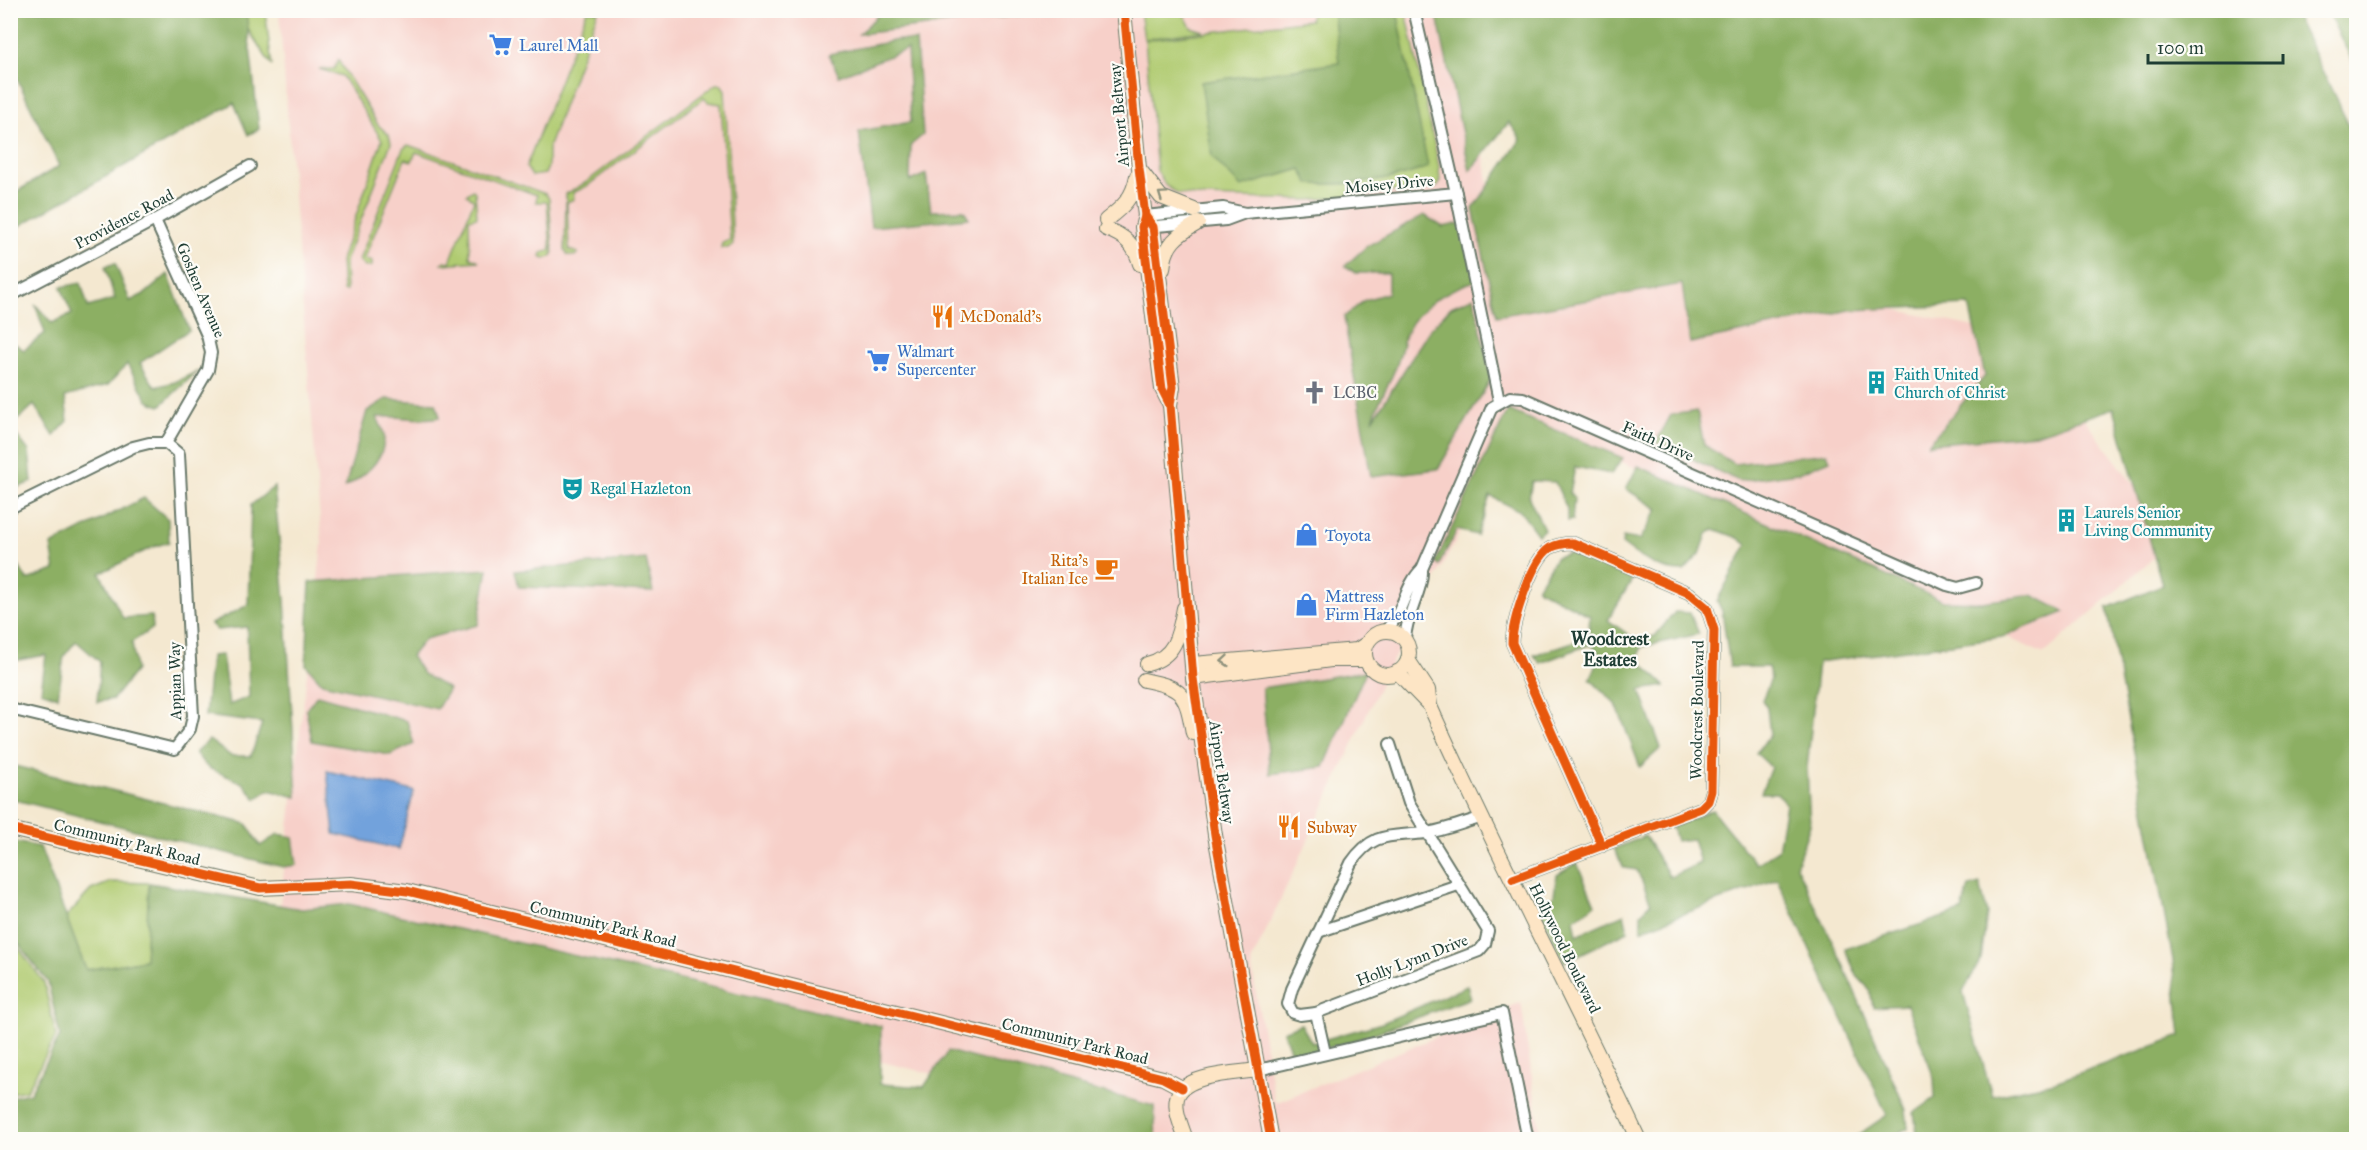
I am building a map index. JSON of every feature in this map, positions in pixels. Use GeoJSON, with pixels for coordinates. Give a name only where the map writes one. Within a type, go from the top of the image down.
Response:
{"type":"FeatureCollection","features":[{"type":"Feature","properties":{"kind":"street","name":"Moisey Drive"},"geometry":{"type":"LineString","coordinates":[[1146,223],[1196,217],[1223,208],[1245,213],[1456,193],[1414,10]]}},
{"type":"Feature","properties":{"kind":"street","name":"Airport Beltway"},"geometry":{"type":"LineString","coordinates":[[1124,11],[1139,168],[1158,312],[1162,389],[1170,405],[1193,671],[1215,835],[1271,1140]]}},
{"type":"Feature","properties":{"kind":"street","name":"Providence Road"},"geometry":{"type":"LineString","coordinates":[[10,296],[155,220],[249,166]]}},
{"type":"Feature","properties":{"kind":"street"},"geometry":{"type":"LineString","coordinates":[[1139,168],[1161,197],[1196,217],[1172,239],[1166,251],[1158,312]]}},
{"type":"Feature","properties":{"kind":"street"},"geometry":{"type":"LineString","coordinates":[[1139,168],[1135,191],[1106,225],[1137,252],[1158,312]]}},
{"type":"Feature","properties":{"kind":"street"},"geometry":{"type":"LineString","coordinates":[[1193,671],[1287,656],[1357,650],[1373,635],[1386,630],[1399,616],[1414,578],[1422,569],[1492,407],[1499,401],[1456,193]]}},
{"type":"Feature","properties":{"kind":"street","name":"Goshen Avenue"},"geometry":{"type":"LineString","coordinates":[[155,220],[207,335],[211,354],[208,370],[166,444]]}},
{"type":"Feature","properties":{"kind":"street","name":"Faith Drive"},"geometry":{"type":"LineString","coordinates":[[1499,401],[1510,397],[1523,398],[1947,585],[1958,588],[1976,583]]}},
{"type":"Feature","properties":{"kind":"street"},"geometry":{"type":"LineString","coordinates":[[10,508],[133,447],[149,443],[166,444]]}},
{"type":"Feature","properties":{"kind":"street","name":"Appian Way"},"geometry":{"type":"LineString","coordinates":[[10,709],[175,749],[190,729],[194,716],[179,454],[166,444]]}},
{"type":"Feature","properties":{"kind":"street","name":"Woodcrest Boulevard"},"geometry":{"type":"LineString","coordinates":[[1513,879],[1602,846],[1701,808],[1708,801],[1711,791],[1714,630],[1707,608],[1689,593],[1574,543],[1561,543],[1550,548],[1541,557],[1515,617],[1512,643],[1602,846]]}},
{"type":"Feature","properties":{"kind":"street"},"geometry":{"type":"LineString","coordinates":[[1366,644],[1365,660],[1371,669],[1381,674],[1397,672],[1408,660],[1409,649],[1405,639],[1406,623],[1423,580],[1422,569]]}},
{"type":"Feature","properties":{"kind":"street"},"geometry":{"type":"LineString","coordinates":[[1147,664],[1160,661],[1170,653],[1180,631],[1187,585]]}},
{"type":"Feature","properties":{"kind":"street"},"geometry":{"type":"LineString","coordinates":[[1386,630],[1397,632],[1405,639]]}},
{"type":"Feature","properties":{"kind":"street"},"geometry":{"type":"LineString","coordinates":[[1248,672],[1253,665],[1275,663],[1287,656]]}},
{"type":"Feature","properties":{"kind":"street"},"geometry":{"type":"LineString","coordinates":[[1193,671],[1248,672],[1331,660],[1365,660]]}},
{"type":"Feature","properties":{"kind":"street","name":"Hollywood Boulevard"},"geometry":{"type":"LineString","coordinates":[[1408,660],[1428,690],[1431,706],[1480,818],[1513,879],[1639,1140]]}},
{"type":"Feature","properties":{"kind":"street","name":"Hollywood Boulevard"},"geometry":{"type":"LineString","coordinates":[[1397,672],[1431,706]]}},
{"type":"Feature","properties":{"kind":"street"},"geometry":{"type":"LineString","coordinates":[[1144,680],[1172,686],[1180,693],[1192,728],[1206,812],[1215,835]]}},
{"type":"Feature","properties":{"kind":"street","name":"Holly Lynn Drive"},"geometry":{"type":"LineString","coordinates":[[1321,931],[1292,989],[1288,1004],[1293,1013],[1300,1016],[1316,1013],[1479,951],[1485,944],[1488,931],[1409,803],[1390,744]]}},
{"type":"Feature","properties":{"kind":"street"},"geometry":{"type":"LineString","coordinates":[[1321,931],[1351,863],[1362,846],[1379,837],[1427,833],[1480,818]]}},
{"type":"Feature","properties":{"kind":"street","name":"Community Park Road"},"geometry":{"type":"LineString","coordinates":[[10,829],[233,884],[260,888],[351,884],[407,891],[1151,1076],[1182,1088]]}},
{"type":"Feature","properties":{"kind":"street"},"geometry":{"type":"LineString","coordinates":[[1321,931],[1458,885]]}},
{"type":"Feature","properties":{"kind":"street"},"geometry":{"type":"LineString","coordinates":[[1186,1140],[1176,1107],[1182,1088],[1198,1079],[1258,1070],[1502,1012],[1528,1140]]}},
{"type":"Feature","properties":{"kind":"street"},"geometry":{"type":"LineString","coordinates":[[1316,1013],[1325,1053]]}},
{"type":"Feature","properties":{"kind":"shaded area"},"geometry":{"type":"Polygon","coordinates":[[[279,11],[1460,11],[1507,295],[1696,265],[2023,338],[2175,539],[2044,654],[1521,416],[1383,679],[1251,963],[1275,1103],[1521,1002],[1541,1139],[1136,1139],[1141,1122],[278,922],[322,544],[279,11]]]}},
{"type":"Feature","properties":{"kind":"green space"},"geometry":{"type":"Polygon","coordinates":[[[11,10],[246,11],[259,129],[248,135],[234,103],[11,231],[11,195],[59,166],[11,66],[11,10]]]}},
{"type":"Feature","properties":{"kind":"green space"},"geometry":{"type":"Polygon","coordinates":[[[882,10],[1054,11],[859,34],[882,10]]]}},
{"type":"Feature","properties":{"kind":"green space"},"geometry":{"type":"Polygon","coordinates":[[[1333,10],[1397,11],[1428,167],[1385,179],[1324,184],[1309,184],[1301,169],[1241,187],[1212,157],[1201,82],[1339,63],[1333,10]]]}},
{"type":"Feature","properties":{"kind":"green space"},"geometry":{"type":"Polygon","coordinates":[[[236,11],[265,11],[272,66],[236,11]]]}},
{"type":"Feature","properties":{"kind":"green space"},"geometry":{"type":"Polygon","coordinates":[[[587,11],[598,11],[548,149],[548,167],[545,174],[532,176],[526,167],[587,11]]]}},
{"type":"Feature","properties":{"kind":"green space"},"geometry":{"type":"Polygon","coordinates":[[[1140,11],[1182,11],[1191,27],[1204,31],[1144,39],[1140,11]]]}},
{"type":"Feature","properties":{"kind":"green space"},"geometry":{"type":"Polygon","coordinates":[[[1311,11],[1406,11],[1439,166],[1440,183],[1437,187],[1310,200],[1204,197],[1178,194],[1165,185],[1157,171],[1145,40],[1310,20],[1311,11]]]}},
{"type":"Feature","properties":{"kind":"green space"},"geometry":{"type":"Polygon","coordinates":[[[1436,11],[2293,11],[2356,140],[2356,1139],[1936,1140],[1917,1133],[1914,1113],[1935,1098],[1934,1078],[1907,1005],[1873,1007],[1870,990],[1857,976],[1845,949],[1962,911],[1969,887],[1980,884],[1987,913],[1981,959],[1963,992],[1992,1096],[2055,1082],[2181,1036],[2173,960],[2107,608],[2162,585],[2114,408],[2036,434],[1928,444],[1985,376],[1969,305],[1850,310],[1690,343],[1682,284],[1497,316],[1473,209],[1521,139],[1509,122],[1470,171],[1436,11]]]}},
{"type":"Feature","properties":{"kind":"green space"},"geometry":{"type":"Polygon","coordinates":[[[2327,11],[2356,11],[2356,68],[2327,11]]]}},
{"type":"Feature","properties":{"kind":"green space"},"geometry":{"type":"Polygon","coordinates":[[[898,40],[916,41],[923,135],[911,145],[910,181],[926,174],[931,211],[964,210],[969,218],[871,227],[859,131],[911,122],[907,49],[839,76],[829,54],[898,40]]]}},
{"type":"Feature","properties":{"kind":"green space"},"geometry":{"type":"Polygon","coordinates":[[[338,60],[378,125],[389,135],[391,143],[345,261],[346,291],[343,291],[341,260],[382,140],[342,76],[319,69],[334,69],[338,60]]]}},
{"type":"Feature","properties":{"kind":"green space"},"geometry":{"type":"Polygon","coordinates":[[[716,84],[721,84],[725,90],[733,244],[728,248],[721,248],[722,243],[730,240],[721,104],[708,102],[704,98],[587,186],[573,193],[574,199],[567,202],[569,250],[578,253],[575,256],[568,255],[565,250],[566,194],[585,183],[716,84]]]}},
{"type":"Feature","properties":{"kind":"green space"},"geometry":{"type":"Polygon","coordinates":[[[408,145],[546,194],[549,199],[553,252],[551,257],[544,259],[541,256],[542,253],[551,250],[547,202],[536,202],[537,195],[416,152],[412,161],[405,159],[364,259],[372,262],[372,266],[365,267],[359,260],[403,149],[408,145]]]}},
{"type":"Feature","properties":{"kind":"green space"},"geometry":{"type":"Polygon","coordinates":[[[473,190],[477,217],[469,219],[470,257],[479,261],[442,264],[445,261],[450,262],[474,200],[467,194],[473,190]]]}},
{"type":"Feature","properties":{"kind":"green space"},"geometry":{"type":"Polygon","coordinates":[[[1424,215],[1443,227],[1466,222],[1475,281],[1435,300],[1412,323],[1406,333],[1397,364],[1373,420],[1430,329],[1451,307],[1474,297],[1491,379],[1438,469],[1371,477],[1344,317],[1365,300],[1388,293],[1388,273],[1356,273],[1345,266],[1367,246],[1424,215]]]}},
{"type":"Feature","properties":{"kind":"green space"},"geometry":{"type":"Polygon","coordinates":[[[115,263],[130,301],[146,293],[168,274],[189,330],[140,363],[155,387],[175,382],[198,371],[160,406],[148,401],[127,364],[108,385],[65,397],[68,421],[54,436],[34,405],[11,426],[11,341],[24,350],[45,333],[35,304],[52,323],[72,314],[61,287],[81,283],[88,307],[115,299],[105,267],[115,263]]]}},
{"type":"Feature","properties":{"kind":"green space"},"geometry":{"type":"Polygon","coordinates":[[[386,399],[436,403],[440,417],[424,419],[377,417],[384,435],[381,452],[366,473],[345,487],[367,411],[386,399]]]}},
{"type":"Feature","properties":{"kind":"green space"},"geometry":{"type":"Polygon","coordinates":[[[1508,410],[1623,458],[1611,474],[1575,467],[1570,493],[1574,498],[1572,520],[1567,521],[1567,509],[1555,482],[1532,481],[1529,498],[1544,529],[1538,535],[1520,511],[1490,496],[1477,535],[1457,530],[1439,565],[1435,563],[1508,410]]]}},
{"type":"Feature","properties":{"kind":"green space"},"geometry":{"type":"Polygon","coordinates":[[[1697,411],[1704,445],[1734,464],[1827,453],[1830,460],[1798,473],[1739,481],[1656,442],[1671,415],[1697,411]]]}},
{"type":"Feature","properties":{"kind":"green space"},"geometry":{"type":"Polygon","coordinates":[[[11,428],[29,451],[32,482],[11,490],[11,428]]]}},
{"type":"Feature","properties":{"kind":"green space"},"geometry":{"type":"Polygon","coordinates":[[[1638,466],[1943,601],[1982,602],[2032,595],[2065,612],[2002,637],[1818,662],[1807,768],[1810,825],[1796,866],[1838,953],[1906,1110],[1908,1128],[1886,1139],[1852,1139],[1887,1115],[1777,879],[1641,930],[1641,913],[1651,903],[1637,870],[1624,868],[1614,849],[1645,836],[1670,877],[1700,863],[1693,839],[1676,841],[1672,827],[1712,810],[1756,864],[1778,850],[1786,804],[1777,793],[1761,793],[1771,767],[1756,753],[1770,735],[1767,708],[1762,700],[1771,679],[1768,667],[1730,667],[1722,611],[1717,601],[1747,545],[1738,538],[1714,529],[1707,534],[1700,554],[1684,571],[1675,571],[1643,559],[1622,544],[1623,537],[1640,540],[1658,509],[1626,489],[1638,466]]]}},
{"type":"Feature","properties":{"kind":"green space"},"geometry":{"type":"Polygon","coordinates":[[[274,487],[285,600],[297,797],[268,790],[256,799],[243,783],[208,768],[195,753],[209,740],[231,756],[251,756],[262,723],[205,716],[211,656],[222,655],[229,705],[249,697],[247,627],[217,630],[211,624],[248,605],[251,505],[274,487]]]}},
{"type":"Feature","properties":{"kind":"green space"},"geometry":{"type":"Polygon","coordinates":[[[144,498],[168,519],[169,542],[153,547],[100,573],[123,618],[152,616],[153,628],[132,642],[136,670],[113,699],[97,702],[100,662],[76,641],[64,656],[58,697],[41,691],[46,655],[13,661],[11,668],[11,553],[27,580],[55,570],[51,545],[144,498]]]}},
{"type":"Feature","properties":{"kind":"green space"},"geometry":{"type":"Polygon","coordinates":[[[1570,553],[1633,578],[1608,620],[1636,640],[1655,636],[1675,612],[1690,613],[1699,634],[1641,647],[1638,659],[1665,686],[1640,690],[1661,748],[1640,767],[1616,704],[1590,679],[1601,656],[1591,644],[1540,663],[1534,655],[1588,637],[1590,616],[1537,588],[1556,557],[1570,553]]]}},
{"type":"Feature","properties":{"kind":"green space"},"geometry":{"type":"Polygon","coordinates":[[[646,559],[653,592],[519,587],[515,571],[646,559]]]}},
{"type":"Feature","properties":{"kind":"green space"},"geometry":{"type":"Polygon","coordinates":[[[488,569],[478,625],[425,639],[411,656],[423,674],[449,689],[437,709],[322,683],[306,665],[310,582],[488,569]]]}},
{"type":"Feature","properties":{"kind":"green space"},"geometry":{"type":"Polygon","coordinates":[[[1366,671],[1324,767],[1270,774],[1262,688],[1366,671]]]}},
{"type":"Feature","properties":{"kind":"green space"},"geometry":{"type":"Polygon","coordinates":[[[317,695],[407,721],[414,744],[390,755],[312,741],[306,710],[317,695]]]}},
{"type":"Feature","properties":{"kind":"green space"},"geometry":{"type":"Polygon","coordinates":[[[11,765],[247,824],[260,846],[278,834],[293,837],[297,865],[283,867],[11,799],[11,765]]]}},
{"type":"Feature","properties":{"kind":"green space"},"geometry":{"type":"Polygon","coordinates":[[[11,841],[40,847],[86,970],[145,960],[149,883],[302,909],[349,904],[881,1026],[880,1084],[924,1087],[948,1051],[1154,1106],[1156,1139],[11,1139],[11,1097],[30,1093],[60,1036],[48,982],[11,934],[11,841]]]}},
{"type":"Feature","properties":{"kind":"green space"},"geometry":{"type":"Polygon","coordinates":[[[1577,863],[1595,905],[1574,919],[1577,935],[1624,914],[1628,931],[1564,962],[1540,910],[1554,895],[1557,875],[1577,863]]]}},
{"type":"Feature","properties":{"kind":"green space"},"geometry":{"type":"Polygon","coordinates":[[[111,882],[149,883],[146,960],[86,970],[66,917],[91,890],[111,882]]]}},
{"type":"Feature","properties":{"kind":"green space"},"geometry":{"type":"Polygon","coordinates":[[[11,938],[44,982],[56,1036],[27,1090],[11,1093],[11,938]]]}},
{"type":"Feature","properties":{"kind":"green space"},"geometry":{"type":"Polygon","coordinates":[[[1467,986],[1471,998],[1353,1041],[1293,1057],[1283,1031],[1301,1024],[1312,1043],[1382,1023],[1467,986]]]}},
{"type":"Feature","properties":{"kind":"water"},"geometry":{"type":"Polygon","coordinates":[[[327,771],[414,791],[399,849],[334,834],[327,771]]]}},
{"type":"Feature","properties":{"kind":"cycle path"},"geometry":{"type":"LineString","coordinates":[[1124,10],[1145,216],[1153,227],[1173,387],[1170,405],[1193,678],[1215,835],[1271,1140]]}},
{"type":"Feature","properties":{"kind":"cycle path"},"geometry":{"type":"LineString","coordinates":[[1145,216],[1142,227],[1162,389],[1170,405]]}},
{"type":"Feature","properties":{"kind":"cycle path"},"geometry":{"type":"LineString","coordinates":[[1513,879],[1701,808],[1708,801],[1711,791],[1714,630],[1707,608],[1689,593],[1573,543],[1550,548],[1536,565],[1519,607],[1512,643],[1602,846]]}},
{"type":"Feature","properties":{"kind":"cycle path"},"geometry":{"type":"LineString","coordinates":[[10,829],[260,888],[351,884],[407,891],[1163,1078],[1182,1088]]}},
{"type":"Feature","properties":{"kind":"place","name":"Laurel Mall"},"geometry":{"type":"Point","coordinates":[501,45]}},
{"type":"Feature","properties":{"kind":"place","name":"McDonald's"},"geometry":{"type":"Point","coordinates":[942,316]}},
{"type":"Feature","properties":{"kind":"place","name":"Walmart Supercenter"},"geometry":{"type":"Point","coordinates":[879,360]}},
{"type":"Feature","properties":{"kind":"place","name":"Faith United Church of Christ"},"geometry":{"type":"Point","coordinates":[1876,383]}},
{"type":"Feature","properties":{"kind":"place","name":"LCBC"},"geometry":{"type":"Point","coordinates":[1315,392]}},
{"type":"Feature","properties":{"kind":"place","name":"Regal Hazleton"},"geometry":{"type":"Point","coordinates":[572,488]}},
{"type":"Feature","properties":{"kind":"place","name":"Laurels Senior Living Community"},"geometry":{"type":"Point","coordinates":[2066,521]}},
{"type":"Feature","properties":{"kind":"place","name":"Toyota"},"geometry":{"type":"Point","coordinates":[1307,535]}},
{"type":"Feature","properties":{"kind":"place","name":"Rita's Italian Ice"},"geometry":{"type":"Point","coordinates":[1106,569]}},
{"type":"Feature","properties":{"kind":"place","name":"Mattress Firm Hazleton"},"geometry":{"type":"Point","coordinates":[1307,605]}},
{"type":"Feature","properties":{"kind":"place","name":"Subway"},"geometry":{"type":"Point","coordinates":[1289,827]}},
{"type":"Feature","properties":{"kind":"district","name":"Woodcrest Estates"},"geometry":{"type":"Point","coordinates":[1610,649]}}]}
